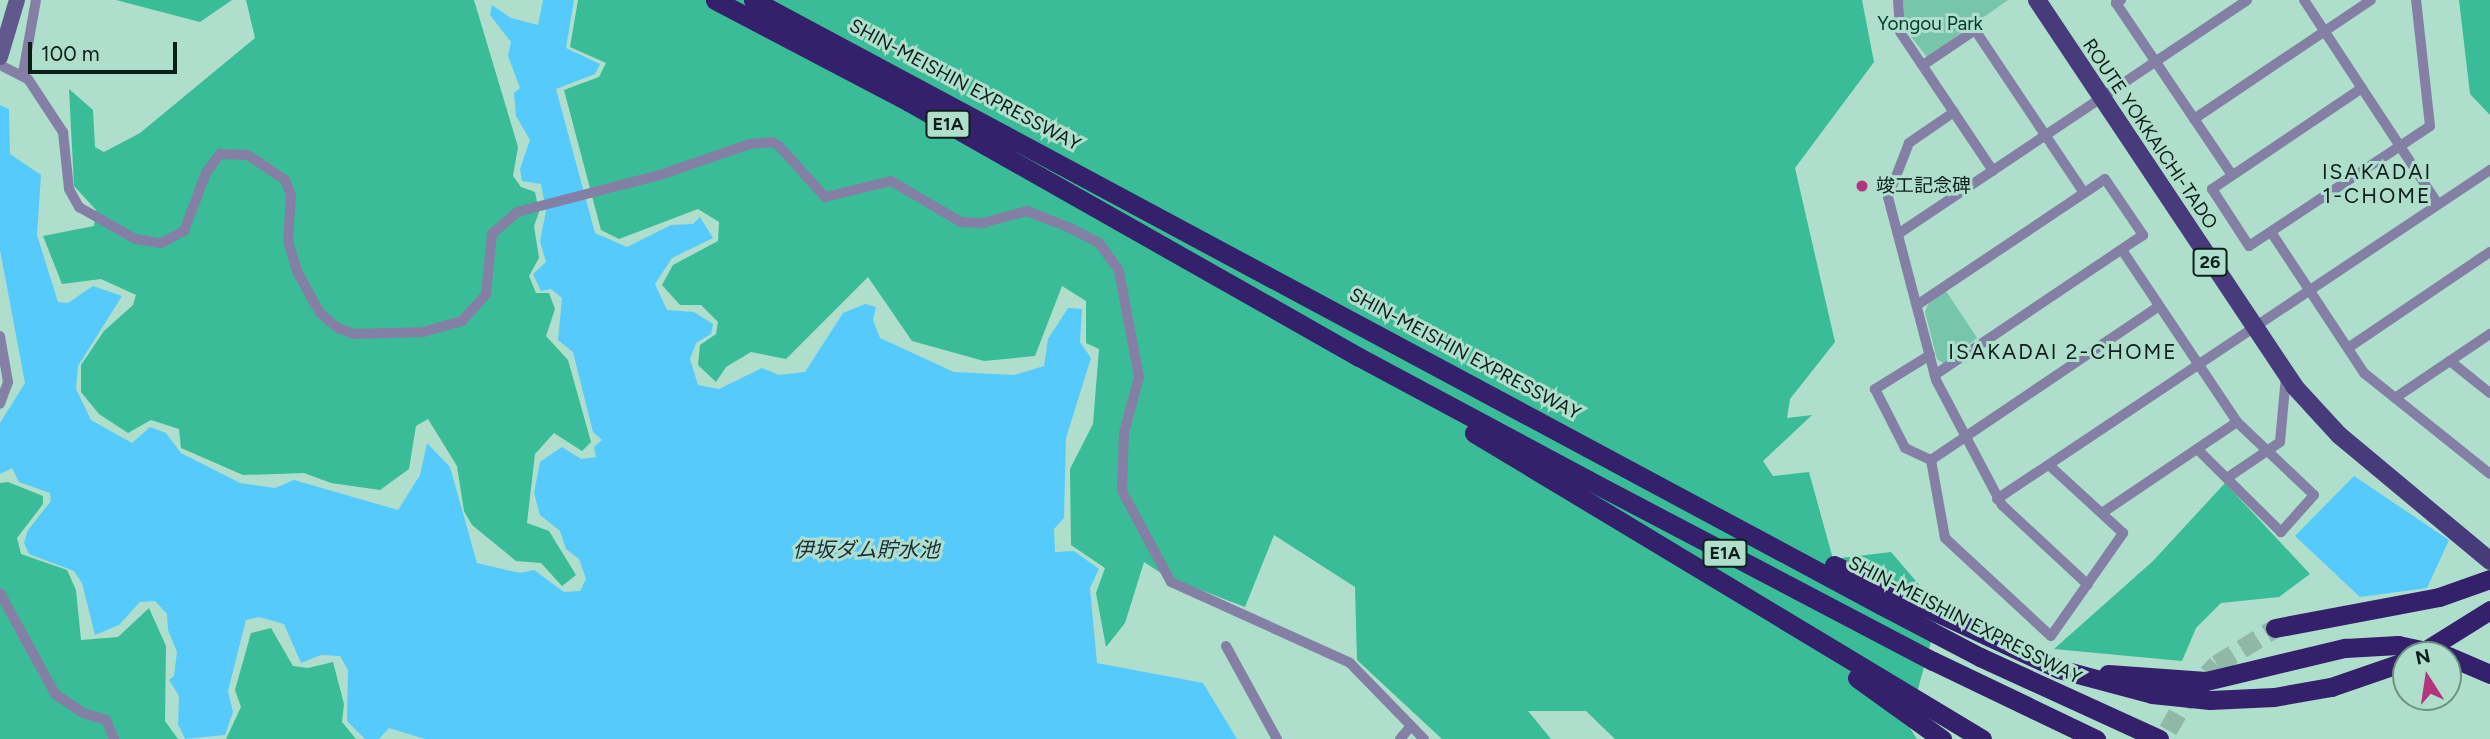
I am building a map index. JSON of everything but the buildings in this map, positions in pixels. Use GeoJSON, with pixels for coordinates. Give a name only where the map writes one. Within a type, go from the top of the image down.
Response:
{"type":"FeatureCollection","features":[{"type":"Feature","properties":{"kind":"highway","name":"E1A"},"geometry":{"type":"LineString","coordinates":[[715,0],[909,102],[1359,358],[1795,590],[2096,739]]}},
{"type":"Feature","properties":{"kind":"highway","name":"SHIN-MEISHIN EXPRESSWAY"},"geometry":{"type":"LineString","coordinates":[[753,0],[1969,651],[2159,735]]}},
{"type":"Feature","properties":{"kind":"highway"},"geometry":{"type":"LineString","coordinates":[[1359,358],[1703,573],[1982,739]]}},
{"type":"Feature","properties":{"kind":"highway"},"geometry":{"type":"LineString","coordinates":[[1741,527],[1836,566],[2025,655],[2126,690],[2210,701],[2304,693],[2392,665]]}},
{"type":"Feature","properties":{"kind":"highway"},"geometry":{"type":"LineString","coordinates":[[1703,573],[1942,739]]}},
{"type":"Feature","properties":{"kind":"highway"},"geometry":{"type":"LineString","coordinates":[[2275,628],[2336,613],[2439,597],[2490,579]]}},
{"type":"Feature","properties":{"kind":"highway"},"geometry":{"type":"LineString","coordinates":[[2441,641],[2490,610]]}},
{"type":"Feature","properties":{"kind":"highway"},"geometry":{"type":"LineString","coordinates":[[2025,655],[2107,674],[2196,681],[2345,648],[2392,645]]}},
{"type":"Feature","properties":{"kind":"highway"},"geometry":{"type":"LineString","coordinates":[[2462,662],[2490,674]]}},
{"type":"Feature","properties":{"kind":"main road","name":"ROUTE YOKKAICHI-TADO"},"geometry":{"type":"LineString","coordinates":[[2037,0],[2286,376],[2339,435],[2490,561]]}},
{"type":"Feature","properties":{"kind":"street"},"geometry":{"type":"LineString","coordinates":[[0,57],[17,0]]}},
{"type":"Feature","properties":{"kind":"street"},"geometry":{"type":"LineString","coordinates":[[23,73],[36,0]]}},
{"type":"Feature","properties":{"kind":"street"},"geometry":{"type":"LineString","coordinates":[[1898,0],[1900,32],[1993,171]]}},
{"type":"Feature","properties":{"kind":"street"},"geometry":{"type":"LineString","coordinates":[[2121,0],[2116,3],[2232,175]]}},
{"type":"Feature","properties":{"kind":"street"},"geometry":{"type":"LineString","coordinates":[[1898,234],[2248,0]]}},
{"type":"Feature","properties":{"kind":"street"},"geometry":{"type":"LineString","coordinates":[[2304,0],[2438,204]]}},
{"type":"Feature","properties":{"kind":"street"},"geometry":{"type":"LineString","coordinates":[[2194,119],[2371,0]]}},
{"type":"Feature","properties":{"kind":"street"},"geometry":{"type":"LineString","coordinates":[[2362,88],[2211,189],[2249,246],[2430,126],[2416,0]]}},
{"type":"Feature","properties":{"kind":"street"},"geometry":{"type":"LineString","coordinates":[[1923,65],[1975,30],[2084,192]]}},
{"type":"Feature","properties":{"kind":"street"},"geometry":{"type":"LineString","coordinates":[[0,65],[23,73],[63,132],[69,189],[79,207],[135,239],[161,243],[184,231],[205,173],[220,154],[248,155],[285,180],[291,195],[288,241],[298,273],[320,313],[342,331],[365,335],[423,332],[462,321],[486,294],[492,234],[509,216],[772,142],[825,198],[891,181],[961,222],[983,223],[1027,211],[1099,243],[1119,271],[1139,377],[1125,433],[1122,491],[1168,579],[1180,590],[1322,646],[1350,663],[1424,739]]}},
{"type":"Feature","properties":{"kind":"street"},"geometry":{"type":"LineString","coordinates":[[1954,112],[1909,143],[1888,197],[1935,375],[1997,499],[2088,585]]}},
{"type":"Feature","properties":{"kind":"street"},"geometry":{"type":"LineString","coordinates":[[1997,499],[2490,170]]}},
{"type":"Feature","properties":{"kind":"street"},"geometry":{"type":"LineString","coordinates":[[1917,305],[2105,179],[2143,235],[1935,375]]}},
{"type":"Feature","properties":{"kind":"street"},"geometry":{"type":"LineString","coordinates":[[2270,232],[2364,373],[2490,474]]}},
{"type":"Feature","properties":{"kind":"street"},"geometry":{"type":"LineString","coordinates":[[2122,250],[2237,422],[2314,495],[2281,532],[2197,449]]}},
{"type":"Feature","properties":{"kind":"street"},"geometry":{"type":"LineString","coordinates":[[2348,348],[2490,252]]}},
{"type":"Feature","properties":{"kind":"street"},"geometry":{"type":"LineString","coordinates":[[1931,460],[2159,306]]}},
{"type":"Feature","properties":{"kind":"street"},"geometry":{"type":"LineString","coordinates":[[2396,398],[2490,334]]}},
{"type":"Feature","properties":{"kind":"street"},"geometry":{"type":"LineString","coordinates":[[0,336],[8,382],[0,404]]}},
{"type":"Feature","properties":{"kind":"street"},"geometry":{"type":"LineString","coordinates":[[1930,355],[1875,389],[1905,448],[1931,460]]}},
{"type":"Feature","properties":{"kind":"street"},"geometry":{"type":"LineString","coordinates":[[2450,361],[2490,393]]}},
{"type":"Feature","properties":{"kind":"street"},"geometry":{"type":"LineString","coordinates":[[2227,478],[2280,442],[2286,376]]}},
{"type":"Feature","properties":{"kind":"street"},"geometry":{"type":"LineString","coordinates":[[2102,513],[2237,422]]}},
{"type":"Feature","properties":{"kind":"street"},"geometry":{"type":"LineString","coordinates":[[1931,460],[1945,538],[2051,636],[2123,533],[2049,464]]}},
{"type":"Feature","properties":{"kind":"street"},"geometry":{"type":"LineString","coordinates":[[0,593],[49,685],[69,705],[106,720],[114,739]]}},
{"type":"Feature","properties":{"kind":"street"},"geometry":{"type":"LineString","coordinates":[[1226,646],[1277,739]]}},
{"type":"Feature","properties":{"kind":"street"},"geometry":{"type":"LineString","coordinates":[[1400,739],[1411,726]]}},
{"type":"Feature","properties":{"kind":"green space"},"geometry":{"type":"Polygon","coordinates":[[[116,0],[232,0],[200,22],[116,0]]]}},
{"type":"Feature","properties":{"kind":"green space"},"geometry":{"type":"Polygon","coordinates":[[[246,0],[474,0],[518,147],[513,176],[521,187],[535,192],[539,212],[534,226],[539,258],[529,276],[536,293],[549,293],[555,309],[546,336],[568,360],[591,442],[582,451],[554,433],[535,454],[527,523],[549,531],[576,575],[562,586],[541,563],[516,561],[472,525],[464,511],[457,466],[428,419],[416,426],[409,469],[380,490],[331,483],[304,473],[243,475],[181,448],[179,429],[151,420],[128,433],[99,414],[81,392],[81,365],[104,331],[133,305],[136,295],[101,279],[62,284],[43,236],[94,226],[96,210],[74,186],[69,89],[93,110],[95,147],[104,152],[140,133],[255,38],[246,0]]]}},
{"type":"Feature","properties":{"kind":"green space"},"geometry":{"type":"Polygon","coordinates":[[[578,0],[1862,0],[1874,62],[1795,168],[1835,342],[1790,399],[1787,418],[1812,415],[1763,461],[1773,476],[1809,472],[1833,559],[1891,552],[1940,609],[1908,725],[1917,739],[1615,739],[1586,711],[1528,711],[1551,739],[1442,739],[1357,660],[1355,587],[1274,535],[1245,607],[1167,577],[1144,562],[1125,623],[1106,647],[1096,593],[1105,568],[1071,545],[1070,469],[1093,424],[1099,349],[1086,343],[1086,301],[1062,286],[1035,356],[984,361],[912,341],[868,277],[786,359],[751,352],[726,367],[716,382],[698,365],[700,345],[716,334],[718,322],[701,305],[680,305],[662,285],[673,265],[718,241],[719,222],[698,209],[619,239],[601,230],[564,90],[599,77],[606,63],[570,47],[578,0]]]}},
{"type":"Feature","properties":{"kind":"green space","name":"Yongou Park"},"geometry":{"type":"Polygon","coordinates":[[[1903,0],[2008,0],[1927,57],[1905,29],[1903,0]]]}},
{"type":"Feature","properties":{"kind":"green space"},"geometry":{"type":"Polygon","coordinates":[[[2459,0],[2490,0],[2490,115],[2470,94],[2459,0]]]}},
{"type":"Feature","properties":{"kind":"green space"},"geometry":{"type":"Polygon","coordinates":[[[1946,291],[1977,338],[1944,364],[1937,359],[1925,312],[1929,302],[1946,291]]]}},
{"type":"Feature","properties":{"kind":"green space"},"geometry":{"type":"Polygon","coordinates":[[[8,482],[43,496],[43,504],[17,538],[21,554],[67,570],[76,590],[81,640],[118,637],[149,608],[166,646],[165,721],[178,739],[0,739],[0,483],[8,482]]]}},
{"type":"Feature","properties":{"kind":"green space"},"geometry":{"type":"Polygon","coordinates":[[[2225,483],[2310,574],[2279,597],[2221,603],[2196,628],[2182,661],[2054,649],[2153,561],[2225,483]]]}},
{"type":"Feature","properties":{"kind":"green space"},"geometry":{"type":"Polygon","coordinates":[[[271,628],[293,666],[308,668],[333,662],[344,704],[342,722],[356,739],[226,739],[241,707],[235,690],[251,633],[271,628]]]}},
{"type":"Feature","properties":{"kind":"water","name":"伊坂ダム貯水池"},"geometry":{"type":"Polygon","coordinates":[[[543,0],[574,0],[566,48],[600,64],[595,74],[556,89],[595,233],[627,247],[671,225],[693,224],[700,217],[713,238],[672,258],[655,284],[667,310],[694,312],[713,324],[711,334],[696,343],[690,359],[698,385],[719,389],[762,368],[779,375],[805,372],[843,313],[865,304],[876,307],[873,320],[880,338],[954,372],[1014,375],[1044,366],[1048,339],[1068,308],[1082,309],[1080,342],[1091,358],[1066,438],[1064,518],[1054,529],[1055,552],[1074,551],[1099,569],[1090,588],[1097,663],[1203,683],[1237,739],[425,739],[389,728],[379,739],[365,739],[347,721],[348,670],[340,656],[321,655],[301,663],[284,624],[259,617],[246,620],[228,691],[233,712],[225,735],[185,739],[178,724],[179,696],[169,680],[174,676],[177,652],[168,630],[167,614],[155,601],[140,602],[119,625],[95,635],[82,583],[74,571],[29,554],[24,543],[28,530],[51,501],[50,493],[19,482],[12,468],[0,474],[0,423],[25,383],[0,250],[0,105],[9,109],[10,154],[41,175],[37,235],[58,302],[68,303],[93,286],[122,296],[78,366],[76,389],[91,420],[132,443],[150,427],[166,433],[181,453],[240,483],[275,488],[294,480],[398,510],[420,475],[427,443],[450,467],[477,563],[520,573],[534,570],[564,592],[580,591],[586,579],[579,559],[566,549],[560,531],[540,515],[534,493],[540,462],[562,447],[581,459],[596,457],[594,447],[602,440],[593,432],[573,352],[558,340],[562,298],[551,289],[541,291],[533,274],[546,262],[540,241],[546,211],[541,184],[522,181],[520,169],[530,140],[516,116],[514,93],[520,88],[508,56],[511,42],[490,15],[492,5],[511,18],[538,25],[543,0]]]}},
{"type":"Feature","properties":{"kind":"water"},"geometry":{"type":"Polygon","coordinates":[[[2354,476],[2449,540],[2427,588],[2360,597],[2295,536],[2354,476]]]}},
{"type":"Feature","properties":{"kind":"tunnel"},"geometry":{"type":"LineString","coordinates":[[2168,730],[2188,695],[2217,664],[2275,628]]}},
{"type":"Feature","properties":{"kind":"place","name":"竣工記念碑"},"geometry":{"type":"Point","coordinates":[1862,186]}},
{"type":"Feature","properties":{"kind":"district","name":"ISAKADAI 1-CHOME"},"geometry":{"type":"Point","coordinates":[2377,184]}},
{"type":"Feature","properties":{"kind":"district","name":"ISAKADAI 2-CHOME"},"geometry":{"type":"Point","coordinates":[2063,352]}}]}
